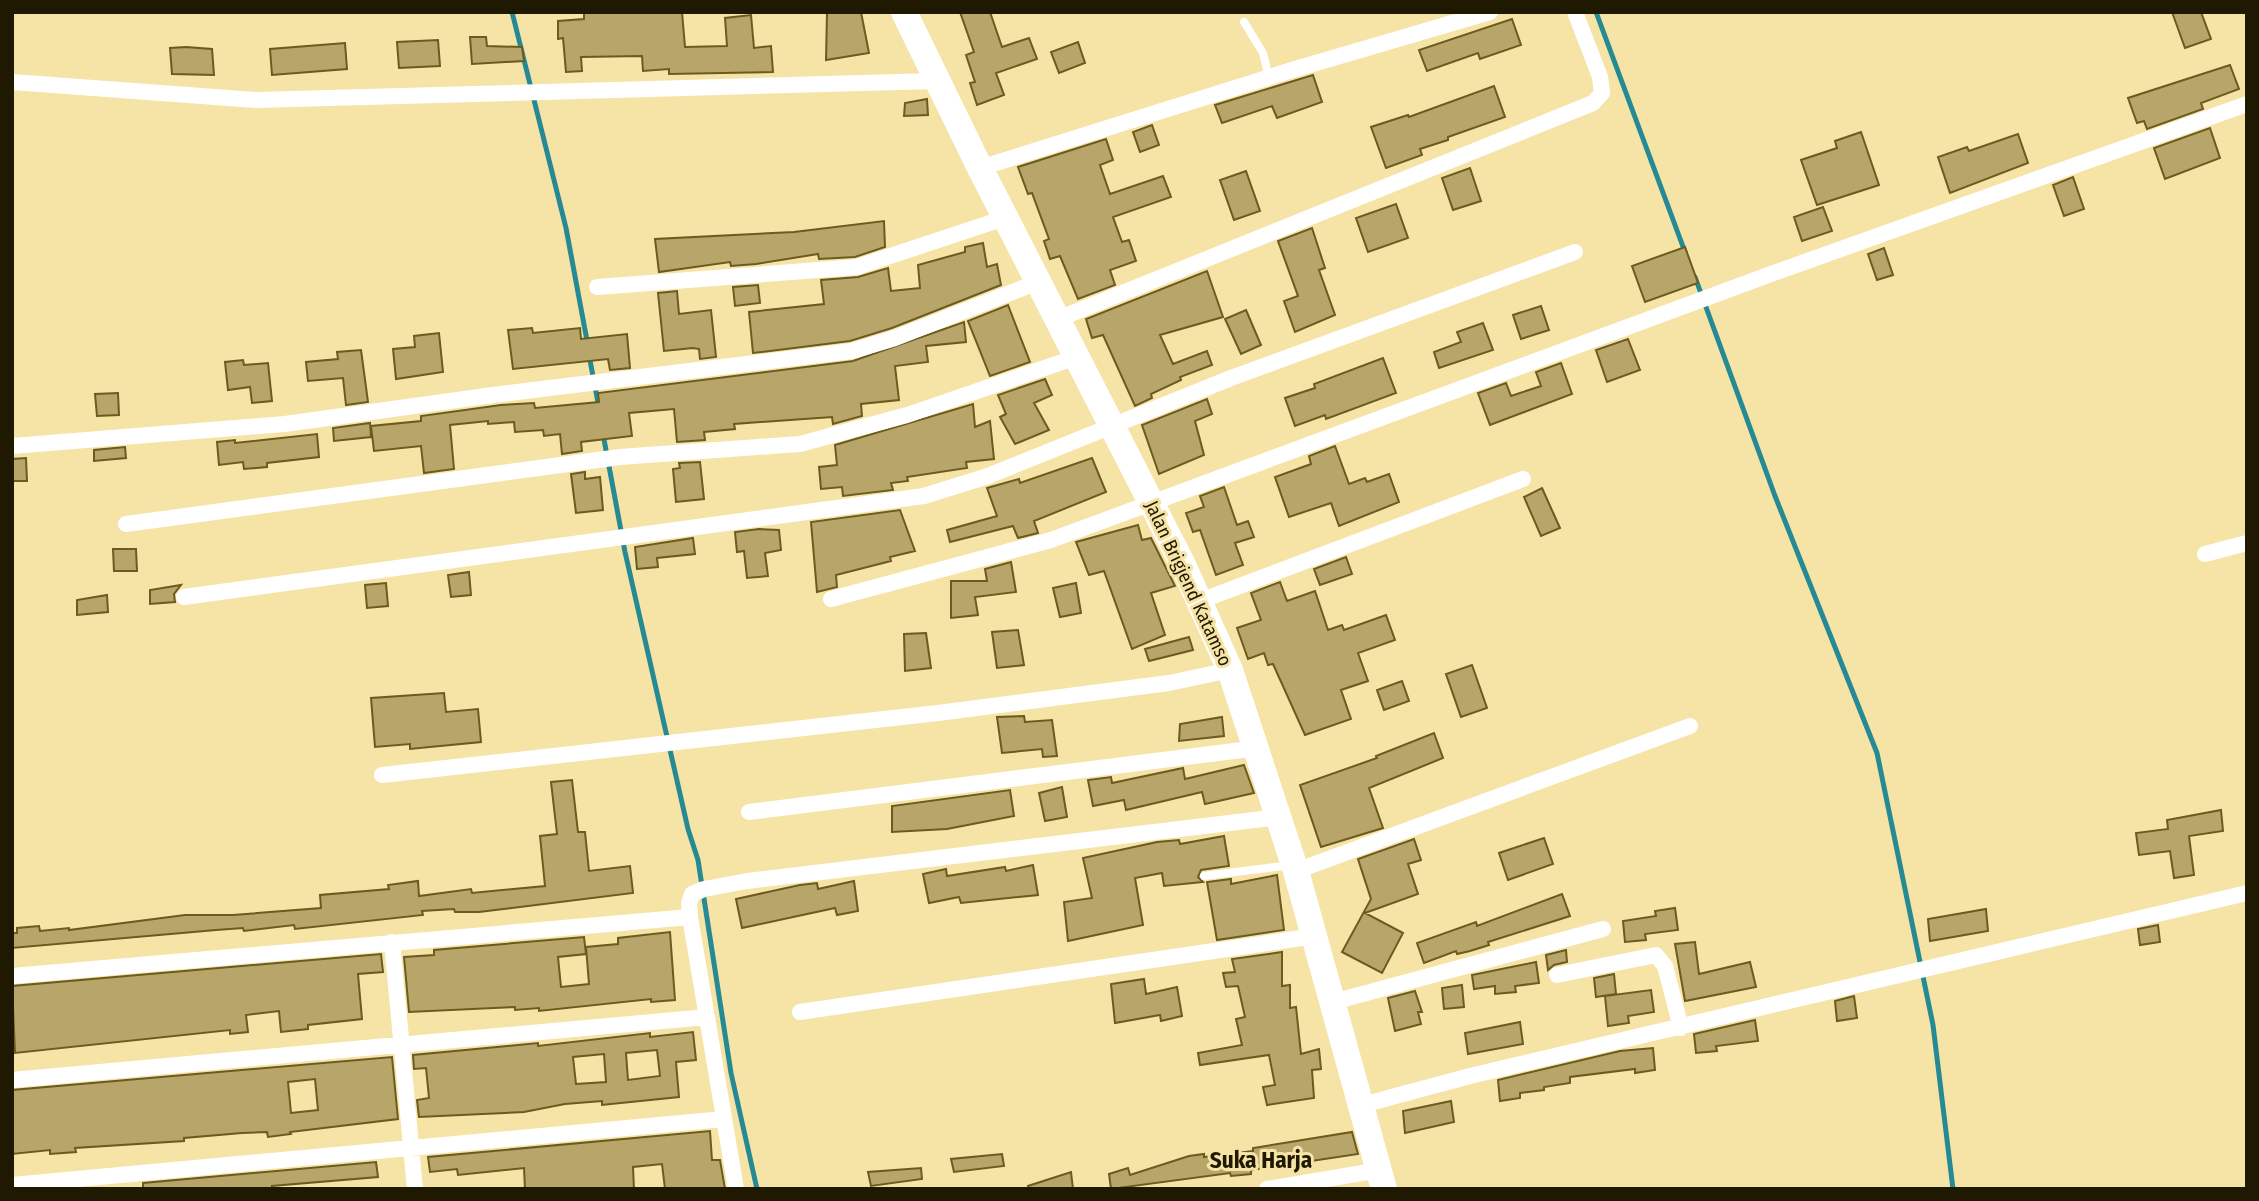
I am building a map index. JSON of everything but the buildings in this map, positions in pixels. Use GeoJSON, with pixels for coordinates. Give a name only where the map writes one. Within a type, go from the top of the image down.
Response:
{"type":"FeatureCollection","features":[{"type":"Feature","properties":{"kind":"highway","name":"Jalan Brigjend Katamso"},"geometry":{"type":"LineString","coordinates":[[904,12],[980,169],[1153,503],[1230,670],[1258,748],[1295,868],[1382,1180]]}},
{"type":"Feature","properties":{"kind":"street"},"geometry":{"type":"LineString","coordinates":[[980,169],[1490,12]]}},
{"type":"Feature","properties":{"kind":"street"},"geometry":{"type":"LineString","coordinates":[[1058,319],[1593,103],[1602,93],[1600,77],[1575,12]]}},
{"type":"Feature","properties":{"kind":"street"},"geometry":{"type":"LineString","coordinates":[[12,82],[256,100],[936,81]]}},
{"type":"Feature","properties":{"kind":"street"},"geometry":{"type":"LineString","coordinates":[[831,599],[1001,555],[1153,503],[1746,283],[2247,103]]}},
{"type":"Feature","properties":{"kind":"street"},"geometry":{"type":"LineString","coordinates":[[597,287],[857,267],[1005,218]]}},
{"type":"Feature","properties":{"kind":"street"},"geometry":{"type":"LineString","coordinates":[[184,597],[906,500],[988,476],[1231,378],[1575,252]]}},
{"type":"Feature","properties":{"kind":"street"},"geometry":{"type":"LineString","coordinates":[[12,446],[285,424],[493,395],[852,351],[895,338],[1038,282]]}},
{"type":"Feature","properties":{"kind":"street"},"geometry":{"type":"LineString","coordinates":[[126,524],[620,457],[800,444],[907,415],[1077,356]]}},
{"type":"Feature","properties":{"kind":"street"},"geometry":{"type":"LineString","coordinates":[[1200,601],[1523,479]]}},
{"type":"Feature","properties":{"kind":"street"},"geometry":{"type":"LineString","coordinates":[[2205,554],[2247,543]]}},
{"type":"Feature","properties":{"kind":"street"},"geometry":{"type":"LineString","coordinates":[[382,775],[938,713],[1169,683],[1230,670]]}},
{"type":"Feature","properties":{"kind":"street"},"geometry":{"type":"LineString","coordinates":[[1295,868],[1690,726]]}},
{"type":"Feature","properties":{"kind":"street"},"geometry":{"type":"LineString","coordinates":[[749,812],[1258,748]]}},
{"type":"Feature","properties":{"kind":"street"},"geometry":{"type":"LineString","coordinates":[[736,1189],[689,899],[704,889],[1279,817]]}},
{"type":"Feature","properties":{"kind":"street"},"geometry":{"type":"LineString","coordinates":[[1362,1105],[1471,1076],[2247,893]]}},
{"type":"Feature","properties":{"kind":"street"},"geometry":{"type":"LineString","coordinates":[[12,976],[690,917]]}},
{"type":"Feature","properties":{"kind":"street"},"geometry":{"type":"LineString","coordinates":[[1333,1002],[1603,929]]}},
{"type":"Feature","properties":{"kind":"street"},"geometry":{"type":"LineString","coordinates":[[800,1012],[1315,936]]}},
{"type":"Feature","properties":{"kind":"street"},"geometry":{"type":"LineString","coordinates":[[392,942],[415,1189]]}},
{"type":"Feature","properties":{"kind":"street"},"geometry":{"type":"LineString","coordinates":[[1557,975],[1656,955],[1665,966],[1681,1028]]}},
{"type":"Feature","properties":{"kind":"street"},"geometry":{"type":"LineString","coordinates":[[12,1080],[707,1017]]}},
{"type":"Feature","properties":{"kind":"street"},"geometry":{"type":"LineString","coordinates":[[12,1185],[724,1119]]}},
{"type":"Feature","properties":{"kind":"street"},"geometry":{"type":"LineString","coordinates":[[1267,1189],[1382,1180]]}},
{"type":"Feature","properties":{"kind":"lane"},"geometry":{"type":"LineString","coordinates":[[1244,22],[1263,52],[1269,78]]}},
{"type":"Feature","properties":{"kind":"lane"},"geometry":{"type":"LineString","coordinates":[[1204,876],[1295,868]]}},
{"type":"Feature","properties":{"kind":"waterway"},"geometry":{"type":"LineString","coordinates":[[512,12],[566,228],[588,346]]}},
{"type":"Feature","properties":{"kind":"waterway"},"geometry":{"type":"LineString","coordinates":[[1596,12],[1685,252]]}},
{"type":"Feature","properties":{"kind":"waterway"},"geometry":{"type":"LineString","coordinates":[[1695,277],[1775,496],[1877,753],[1933,1025],[1953,1189]]}},
{"type":"Feature","properties":{"kind":"waterway"},"geometry":{"type":"LineString","coordinates":[[589,355],[599,408]]}},
{"type":"Feature","properties":{"kind":"waterway"},"geometry":{"type":"LineString","coordinates":[[603,434],[625,552],[688,829],[698,860],[731,1073],[757,1189]]}},
{"type":"Feature","properties":{"kind":"district","name":"Suka Harja"},"geometry":{"type":"Point","coordinates":[1261,1160]}}]}
